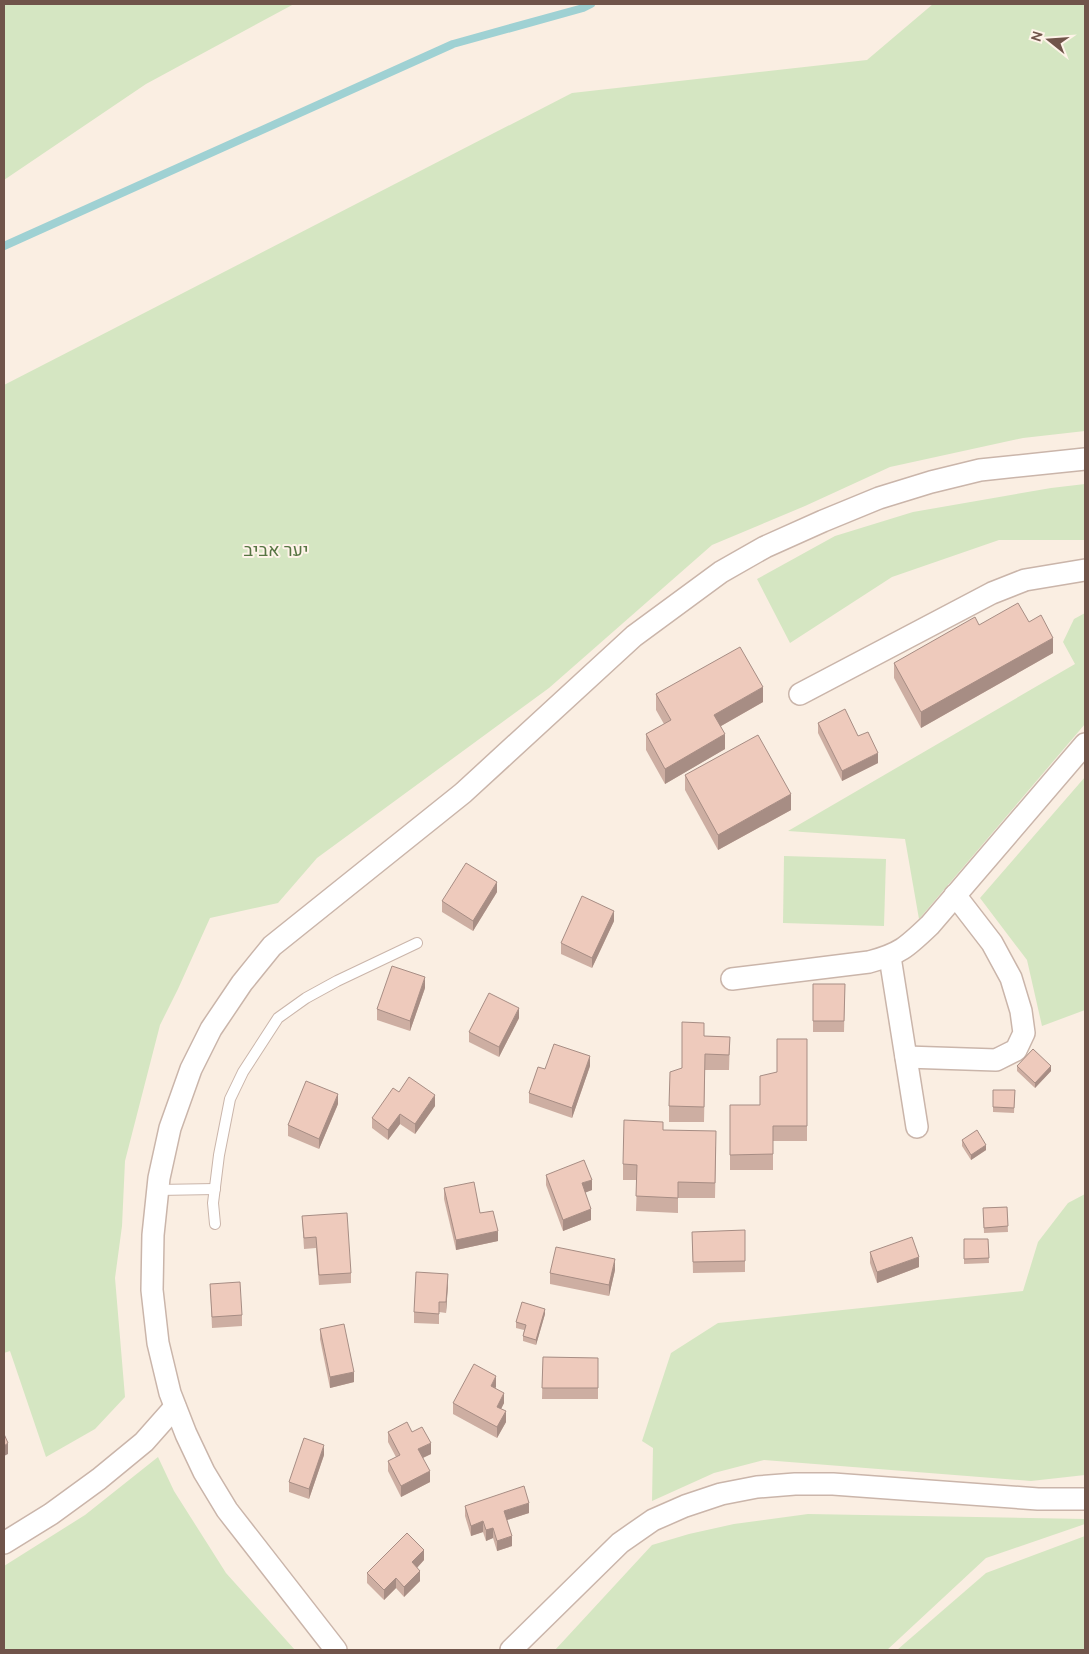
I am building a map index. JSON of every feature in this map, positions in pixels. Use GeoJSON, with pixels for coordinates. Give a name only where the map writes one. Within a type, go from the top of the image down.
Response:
{"type":"FeatureCollection","features":[{"type":"Feature","properties":{"kind":"street"},"geometry":{"type":"LineString","coordinates":[[336,1650],[227,1510],[204,1472],[175,1407],[158,1343],[152,1290],[153,1235],[158,1190],[170,1128],[191,1068],[211,1029],[242,983],[272,946],[463,793],[634,636],[721,572],[765,547],[879,498],[931,482],[980,470],[1085,459]]}},
{"type":"Feature","properties":{"kind":"street"},"geometry":{"type":"LineString","coordinates":[[800,694],[992,593],[1025,580],[1085,570]]}},
{"type":"Feature","properties":{"kind":"street"},"geometry":{"type":"LineString","coordinates":[[732,979],[869,962],[890,956],[906,948],[930,925],[1085,744]]}},
{"type":"Feature","properties":{"kind":"street"},"geometry":{"type":"LineString","coordinates":[[906,1057],[996,1060],[1016,1050],[1024,1033],[1021,1011],[1011,978],[992,944],[955,895]]}},
{"type":"Feature","properties":{"kind":"street"},"geometry":{"type":"LineString","coordinates":[[890,956],[917,1127]]}},
{"type":"Feature","properties":{"kind":"street"},"geometry":{"type":"LineString","coordinates":[[4,1544],[51,1514],[122,1460],[144,1442],[175,1407]]}},
{"type":"Feature","properties":{"kind":"street"},"geometry":{"type":"LineString","coordinates":[[511,1650],[620,1543],[653,1520],[685,1506],[721,1494],[757,1487],[833,1484],[1038,1499],[1085,1499]]}},
{"type":"Feature","properties":{"kind":"lane"},"geometry":{"type":"LineString","coordinates":[[215,1224],[213,1203],[219,1155],[230,1099],[242,1072],[278,1018],[321,989],[417,944]]}},
{"type":"Feature","properties":{"kind":"lane"},"geometry":{"type":"LineString","coordinates":[[158,1190],[215,1189]]}},
{"type":"Feature","properties":{"kind":"green space"},"geometry":{"type":"Polygon","coordinates":[[[4,4],[294,4],[146,84],[4,180],[4,4]]]}},
{"type":"Feature","properties":{"kind":"green space","name":"יער אביב"},"geometry":{"type":"Polygon","coordinates":[[[933,4],[1085,4],[1085,431],[1023,438],[890,467],[805,506],[712,545],[549,688],[317,858],[278,903],[210,918],[160,1025],[125,1161],[122,1226],[115,1278],[125,1397],[95,1429],[46,1457],[10,1351],[4,1353],[4,385],[572,93],[867,60],[933,4]]]}},
{"type":"Feature","properties":{"kind":"green space"},"geometry":{"type":"Polygon","coordinates":[[[1085,484],[1085,540],[999,540],[892,577],[790,643],[757,579],[835,536],[913,512],[1051,488],[1085,484]]]}},
{"type":"Feature","properties":{"kind":"green space"},"geometry":{"type":"Polygon","coordinates":[[[1085,613],[1085,724],[919,919],[905,839],[788,831],[1075,664],[1063,642],[1074,619],[1085,613]]]}},
{"type":"Feature","properties":{"kind":"green space"},"geometry":{"type":"Polygon","coordinates":[[[1085,777],[1085,1010],[1042,1026],[1027,960],[980,898],[1085,777]]]}},
{"type":"Feature","properties":{"kind":"green space"},"geometry":{"type":"Polygon","coordinates":[[[784,856],[886,859],[884,926],[783,923],[784,856]]]}},
{"type":"Feature","properties":{"kind":"green space"},"geometry":{"type":"Polygon","coordinates":[[[1085,1194],[1085,1475],[1031,1481],[764,1460],[714,1473],[652,1501],[653,1448],[642,1441],[671,1353],[718,1323],[1023,1291],[1038,1242],[1068,1203],[1085,1194]]]}},
{"type":"Feature","properties":{"kind":"green space"},"geometry":{"type":"Polygon","coordinates":[[[158,1457],[174,1491],[226,1573],[295,1650],[4,1650],[4,1566],[85,1515],[158,1457]]]}},
{"type":"Feature","properties":{"kind":"green space"},"geometry":{"type":"Polygon","coordinates":[[[808,1514],[1085,1519],[1085,1524],[986,1558],[887,1650],[555,1650],[652,1545],[734,1524],[808,1514]]]}},
{"type":"Feature","properties":{"kind":"green space"},"geometry":{"type":"Polygon","coordinates":[[[1085,1536],[1085,1650],[897,1650],[986,1573],[1085,1536]]]}},
{"type":"Feature","properties":{"kind":"building"},"geometry":{"type":"Polygon","coordinates":[[[1018,603],[1029,622],[1041,615],[1053,638],[921,712],[894,663],[975,617],[979,625],[1018,603]]]}},
{"type":"Feature","properties":{"kind":"building"},"geometry":{"type":"Polygon","coordinates":[[[740,647],[763,687],[714,715],[725,734],[665,769],[646,734],[671,720],[656,694],[740,647]]]}},
{"type":"Feature","properties":{"kind":"building"},"geometry":{"type":"Polygon","coordinates":[[[845,709],[858,736],[868,732],[878,753],[842,771],[818,723],[845,709]]]}},
{"type":"Feature","properties":{"kind":"building"},"geometry":{"type":"Polygon","coordinates":[[[758,735],[791,794],[718,835],[685,775],[758,735]]]}},
{"type":"Feature","properties":{"kind":"building"},"geometry":{"type":"Polygon","coordinates":[[[466,863],[497,882],[473,921],[442,901],[466,863]]]}},
{"type":"Feature","properties":{"kind":"building"},"geometry":{"type":"Polygon","coordinates":[[[582,896],[614,911],[592,958],[561,943],[582,896]]]}},
{"type":"Feature","properties":{"kind":"building"},"geometry":{"type":"Polygon","coordinates":[[[392,966],[425,977],[410,1021],[377,1009],[392,966]]]}},
{"type":"Feature","properties":{"kind":"building"},"geometry":{"type":"Polygon","coordinates":[[[813,984],[845,984],[844,1021],[813,1021],[813,984]]]}},
{"type":"Feature","properties":{"kind":"building"},"geometry":{"type":"Polygon","coordinates":[[[489,993],[519,1008],[499,1047],[469,1032],[489,993]]]}},
{"type":"Feature","properties":{"kind":"building"},"geometry":{"type":"Polygon","coordinates":[[[682,1022],[704,1023],[704,1036],[730,1037],[729,1055],[705,1054],[704,1107],[669,1106],[670,1072],[682,1068],[682,1022]]]}},
{"type":"Feature","properties":{"kind":"building"},"geometry":{"type":"Polygon","coordinates":[[[777,1039],[807,1039],[807,1126],[773,1126],[773,1154],[730,1155],[730,1105],[760,1105],[760,1076],[777,1072],[777,1039]]]}},
{"type":"Feature","properties":{"kind":"building"},"geometry":{"type":"Polygon","coordinates":[[[554,1044],[590,1056],[572,1108],[529,1093],[538,1067],[545,1069],[554,1044]]]}},
{"type":"Feature","properties":{"kind":"building"},"geometry":{"type":"Polygon","coordinates":[[[1033,1049],[1051,1066],[1035,1083],[1017,1066],[1033,1049]]]}},
{"type":"Feature","properties":{"kind":"building"},"geometry":{"type":"Polygon","coordinates":[[[409,1077],[435,1095],[415,1124],[400,1114],[388,1130],[372,1118],[393,1088],[399,1092],[409,1077]]]}},
{"type":"Feature","properties":{"kind":"building"},"geometry":{"type":"Polygon","coordinates":[[[306,1081],[338,1094],[319,1139],[288,1125],[306,1081]]]}},
{"type":"Feature","properties":{"kind":"building"},"geometry":{"type":"Polygon","coordinates":[[[993,1090],[1015,1090],[1014,1108],[993,1107],[993,1090]]]}},
{"type":"Feature","properties":{"kind":"building"},"geometry":{"type":"Polygon","coordinates":[[[624,1120],[663,1122],[663,1130],[716,1131],[715,1183],[678,1182],[678,1198],[636,1196],[637,1165],[623,1164],[624,1120]]]}},
{"type":"Feature","properties":{"kind":"building"},"geometry":{"type":"Polygon","coordinates":[[[977,1130],[986,1145],[971,1155],[962,1140],[977,1130]]]}},
{"type":"Feature","properties":{"kind":"building"},"geometry":{"type":"Polygon","coordinates":[[[584,1160],[592,1180],[582,1183],[591,1209],[563,1220],[546,1175],[584,1160]]]}},
{"type":"Feature","properties":{"kind":"building"},"geometry":{"type":"Polygon","coordinates":[[[474,1182],[480,1213],[493,1211],[498,1231],[456,1240],[444,1188],[474,1182]]]}},
{"type":"Feature","properties":{"kind":"building"},"geometry":{"type":"Polygon","coordinates":[[[1007,1207],[1008,1226],[984,1228],[983,1208],[1007,1207]]]}},
{"type":"Feature","properties":{"kind":"building"},"geometry":{"type":"Polygon","coordinates":[[[347,1213],[351,1273],[319,1275],[316,1237],[304,1238],[302,1216],[347,1213]]]}},
{"type":"Feature","properties":{"kind":"building"},"geometry":{"type":"Polygon","coordinates":[[[745,1230],[745,1261],[693,1262],[692,1232],[745,1230]]]}},
{"type":"Feature","properties":{"kind":"building"},"geometry":{"type":"Polygon","coordinates":[[[912,1237],[919,1257],[877,1272],[870,1252],[912,1237]]]}},
{"type":"Feature","properties":{"kind":"building"},"geometry":{"type":"Polygon","coordinates":[[[964,1239],[988,1239],[989,1258],[964,1259],[964,1239]]]}},
{"type":"Feature","properties":{"kind":"building"},"geometry":{"type":"Polygon","coordinates":[[[556,1247],[615,1259],[609,1285],[550,1273],[556,1247]]]}},
{"type":"Feature","properties":{"kind":"building"},"geometry":{"type":"Polygon","coordinates":[[[416,1272],[448,1274],[446,1302],[439,1302],[439,1314],[414,1312],[416,1272]]]}},
{"type":"Feature","properties":{"kind":"building"},"geometry":{"type":"Polygon","coordinates":[[[240,1282],[242,1315],[212,1317],[210,1284],[240,1282]]]}},
{"type":"Feature","properties":{"kind":"building"},"geometry":{"type":"Polygon","coordinates":[[[522,1302],[545,1309],[536,1340],[523,1336],[526,1325],[516,1322],[522,1302]]]}},
{"type":"Feature","properties":{"kind":"building"},"geometry":{"type":"Polygon","coordinates":[[[344,1324],[354,1372],[330,1377],[320,1329],[344,1324]]]}},
{"type":"Feature","properties":{"kind":"building"},"geometry":{"type":"Polygon","coordinates":[[[543,1357],[598,1358],[598,1388],[542,1388],[543,1357]]]}},
{"type":"Feature","properties":{"kind":"building"},"geometry":{"type":"Polygon","coordinates":[[[474,1364],[496,1376],[491,1386],[504,1393],[497,1407],[506,1411],[497,1427],[453,1403],[474,1364]]]}},
{"type":"Feature","properties":{"kind":"building"},"geometry":{"type":"Polygon","coordinates":[[[407,1422],[412,1432],[422,1427],[431,1443],[418,1449],[430,1471],[401,1486],[388,1461],[400,1455],[388,1432],[407,1422]]]}},
{"type":"Feature","properties":{"kind":"building"},"geometry":{"type":"Polygon","coordinates":[[[4,1434],[8,1443],[4,1446],[4,1434]]]}},
{"type":"Feature","properties":{"kind":"building"},"geometry":{"type":"Polygon","coordinates":[[[304,1438],[324,1445],[309,1489],[289,1482],[304,1438]]]}},
{"type":"Feature","properties":{"kind":"building"},"geometry":{"type":"Polygon","coordinates":[[[524,1486],[529,1503],[504,1511],[512,1536],[497,1541],[493,1528],[486,1530],[483,1521],[471,1526],[465,1506],[524,1486]]]}},
{"type":"Feature","properties":{"kind":"building"},"geometry":{"type":"Polygon","coordinates":[[[407,1533],[424,1550],[412,1562],[420,1571],[404,1587],[396,1578],[384,1590],[367,1573],[407,1533]]]}},
{"type":"Feature","properties":{"kind":"waterway"},"geometry":{"type":"LineString","coordinates":[[4,246],[453,44],[583,8],[591,4]]}}]}
